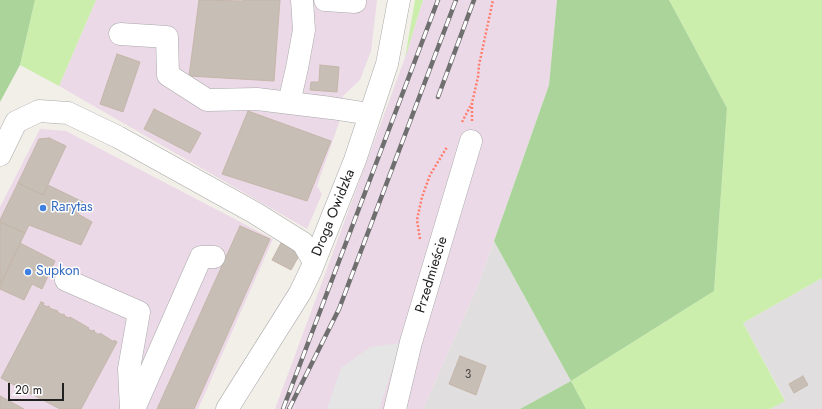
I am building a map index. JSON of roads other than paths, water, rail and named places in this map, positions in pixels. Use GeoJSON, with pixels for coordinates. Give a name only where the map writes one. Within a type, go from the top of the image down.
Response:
{"type":"FeatureCollection","features":[{"type":"Feature","properties":{"kind":"street"},"geometry":{"type":"LineString","coordinates":[[289,103],[304,30],[302,0]]}},
{"type":"Feature","properties":{"kind":"street"},"geometry":{"type":"LineString","coordinates":[[325,0],[355,2],[355,0]]}},
{"type":"Feature","properties":{"kind":"street","name":"Droga Owidzka"},"geometry":{"type":"LineString","coordinates":[[228,409],[235,394],[300,293],[314,262],[355,160],[387,64],[399,0]]}},
{"type":"Feature","properties":{"kind":"street"},"geometry":{"type":"LineString","coordinates":[[120,34],[167,37],[168,75],[207,100],[257,99],[370,114]]}},
{"type":"Feature","properties":{"kind":"street"},"geometry":{"type":"LineString","coordinates":[[0,155],[16,122],[39,111],[68,113],[118,138],[255,213],[303,243],[314,262]]}},
{"type":"Feature","properties":{"kind":"street","name":"Przedmieście"},"geometry":{"type":"LineString","coordinates":[[395,409],[411,342],[471,141]]}},
{"type":"Feature","properties":{"kind":"street"},"geometry":{"type":"LineString","coordinates":[[134,409],[201,257],[214,257]]}},
{"type":"Feature","properties":{"kind":"street"},"geometry":{"type":"LineString","coordinates":[[66,280],[139,312],[129,369],[131,409]]}},
{"type":"Feature","properties":{"kind":"railway"},"geometry":{"type":"LineString","coordinates":[[283,409],[438,0]]}},
{"type":"Feature","properties":{"kind":"railway"},"geometry":{"type":"LineString","coordinates":[[289,409],[339,309],[456,0]]}},
{"type":"Feature","properties":{"kind":"railway"},"geometry":{"type":"LineString","coordinates":[[438,97],[474,0]]}},
{"type":"Feature","properties":{"kind":"place","name":"Rarytas"},"geometry":{"type":"Point","coordinates":[43,208]}},
{"type":"Feature","properties":{"kind":"place","name":"Supkon"},"geometry":{"type":"Point","coordinates":[28,272]}}]}
